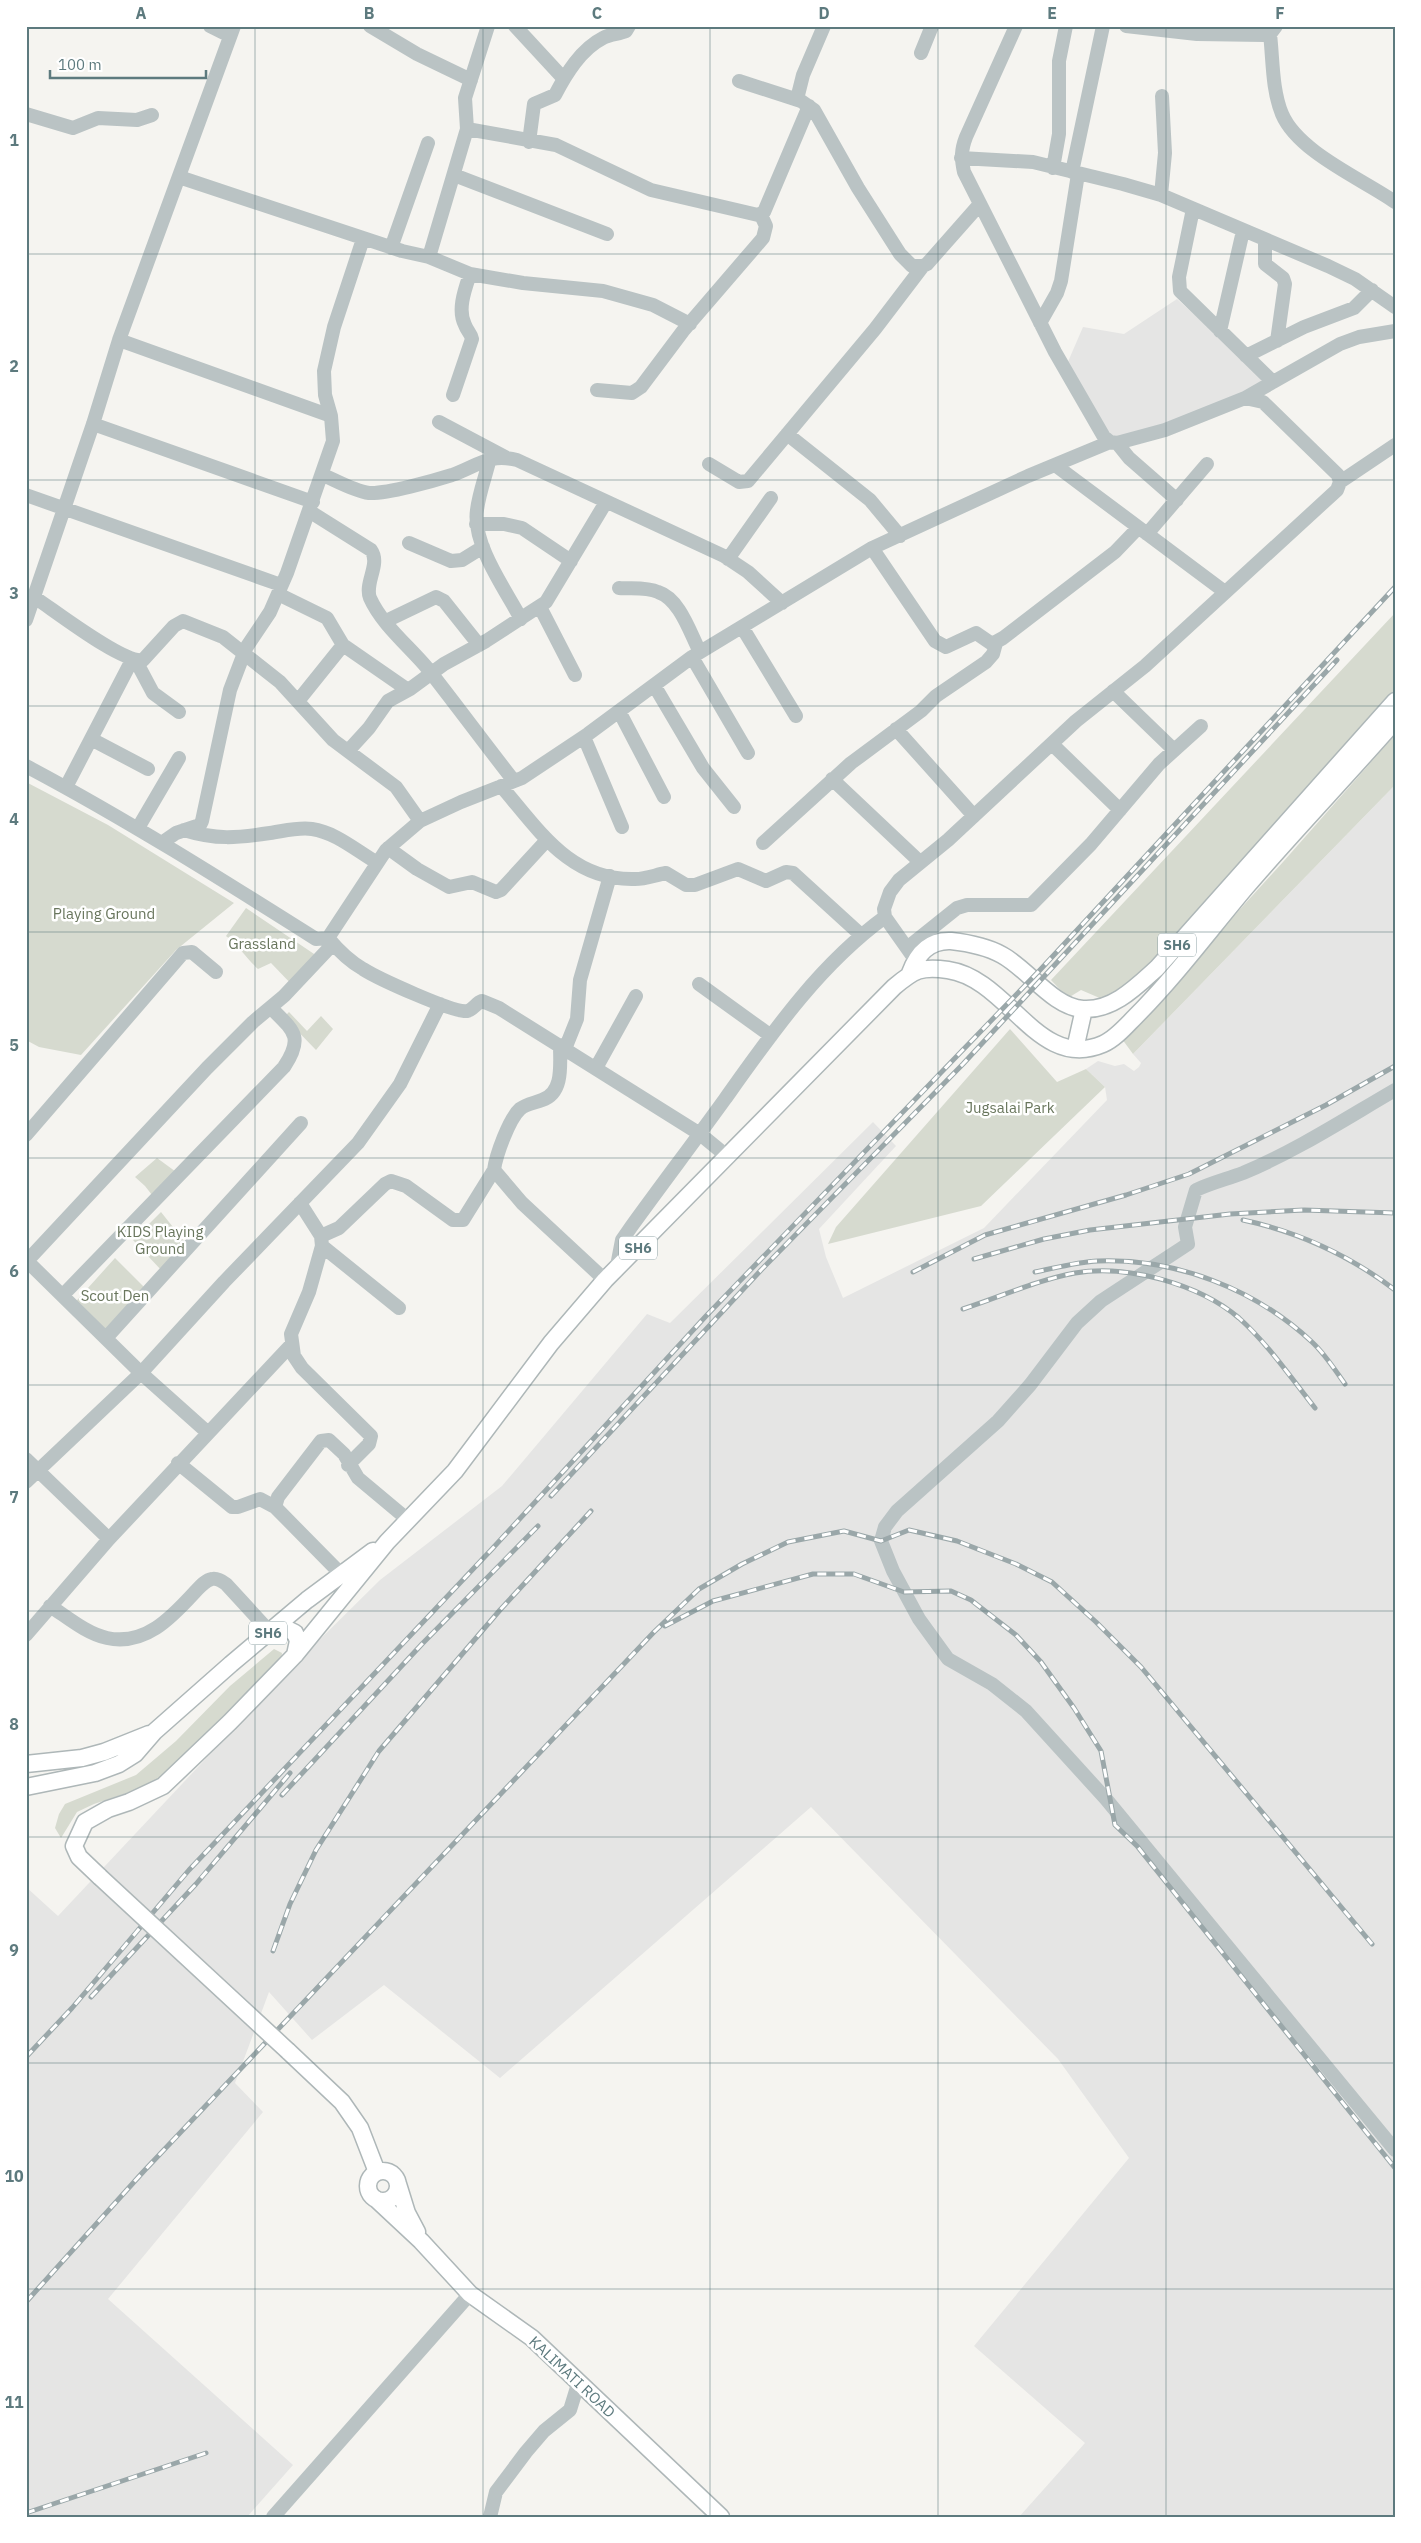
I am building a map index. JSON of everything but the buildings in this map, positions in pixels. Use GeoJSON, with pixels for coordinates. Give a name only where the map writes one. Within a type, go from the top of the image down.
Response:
{"type":"FeatureCollection","features":[{"type":"Feature","properties":{"kind":"main road","name":"SH6"},"geometry":{"type":"LineString","coordinates":[[26,1787],[95,1773],[119,1764],[135,1754],[154,1732],[272,1630],[340,1573],[387,1542],[454,1471],[551,1344],[610,1276],[728,1156],[913,962],[935,943],[948,941],[982,946],[1002,955],[1060,1001],[1071,1007],[1084,1009],[1114,1002],[1135,988],[1157,968],[1395,702]]}},
{"type":"Feature","properties":{"kind":"main road","name":"SH6"},"geometry":{"type":"LineString","coordinates":[[913,962],[970,976],[992,989],[1021,1019],[1048,1041],[1061,1046],[1075,1048],[1105,1044],[1144,1008],[1246,886],[1395,721]]}},
{"type":"Feature","properties":{"kind":"main road"},"geometry":{"type":"LineString","coordinates":[[1075,1048],[1084,1009]]}},
{"type":"Feature","properties":{"kind":"main road"},"geometry":{"type":"LineString","coordinates":[[377,2172],[360,2128],[342,2102],[100,1877],[79,1856],[74,1846],[85,1822],[108,1809],[129,1802],[163,1786],[230,1722],[295,1655],[387,1542]]}},
{"type":"Feature","properties":{"kind":"main road"},"geometry":{"type":"LineString","coordinates":[[272,1630],[287,1629],[295,1633],[298,1641],[295,1655]]}},
{"type":"Feature","properties":{"kind":"main road","name":"SH6"},"geometry":{"type":"LineString","coordinates":[[26,1764],[82,1758],[104,1752],[154,1732]]}},
{"type":"Feature","properties":{"kind":"main road"},"geometry":{"type":"LineString","coordinates":[[377,2172],[390,2173],[398,2184],[396,2193],[390,2200],[376,2199],[370,2192],[368,2183],[377,2172]]}},
{"type":"Feature","properties":{"kind":"main road","name":"KALIMATI ROAD"},"geometry":{"type":"LineString","coordinates":[[398,2184],[407,2212],[421,2241]]}},
{"type":"Feature","properties":{"kind":"main road","name":"KALIMATI ROAD"},"geometry":{"type":"LineString","coordinates":[[376,2199],[421,2241],[470,2294],[532,2338],[578,2384],[721,2517]]}},
{"type":"Feature","properties":{"kind":"street"},"geometry":{"type":"LineString","coordinates":[[26,620],[93,424],[119,340],[232,31],[210,26]]}},
{"type":"Feature","properties":{"kind":"street"},"geometry":{"type":"LineString","coordinates":[[370,26],[417,54],[471,80]]}},
{"type":"Feature","properties":{"kind":"street"},"geometry":{"type":"LineString","coordinates":[[428,257],[454,175],[466,129],[465,98],[488,26]]}},
{"type":"Feature","properties":{"kind":"street"},"geometry":{"type":"LineString","coordinates":[[515,26],[563,78]]}},
{"type":"Feature","properties":{"kind":"street"},"geometry":{"type":"LineString","coordinates":[[528,142],[534,104],[555,95],[563,78],[591,47],[606,36],[626,31],[629,26]]}},
{"type":"Feature","properties":{"kind":"street"},"geometry":{"type":"LineString","coordinates":[[597,390],[632,393],[637,391],[690,324],[763,238],[766,226],[762,215],[803,103],[803,76],[824,26]]}},
{"type":"Feature","properties":{"kind":"street"},"geometry":{"type":"LineString","coordinates":[[921,53],[932,26]]}},
{"type":"Feature","properties":{"kind":"street"},"geometry":{"type":"LineString","coordinates":[[1016,26],[961,150],[964,172],[1055,352],[1104,437],[1114,443],[1177,500]]}},
{"type":"Feature","properties":{"kind":"street"},"geometry":{"type":"LineString","coordinates":[[1053,168],[1059,134],[1059,62],[1066,26]]}},
{"type":"Feature","properties":{"kind":"street"},"geometry":{"type":"LineString","coordinates":[[1040,323],[1057,293],[1061,281],[1075,173],[1103,26]]}},
{"type":"Feature","properties":{"kind":"street"},"geometry":{"type":"LineString","coordinates":[[1126,26],[1164,28],[1197,34],[1273,30],[1277,98],[1282,114],[1289,124],[1304,142],[1365,185],[1395,202]]}},
{"type":"Feature","properties":{"kind":"street"},"geometry":{"type":"LineString","coordinates":[[739,81],[803,103],[900,254],[912,266],[923,266]]}},
{"type":"Feature","properties":{"kind":"street"},"geometry":{"type":"LineString","coordinates":[[1161,196],[1165,153],[1162,96]]}},
{"type":"Feature","properties":{"kind":"street"},"geometry":{"type":"LineString","coordinates":[[26,114],[73,128],[98,118],[136,120],[152,114]]}},
{"type":"Feature","properties":{"kind":"street"},"geometry":{"type":"LineString","coordinates":[[466,129],[528,142],[556,145],[651,190],[762,215]]}},
{"type":"Feature","properties":{"kind":"street"},"geometry":{"type":"LineString","coordinates":[[391,248],[428,143]]}},
{"type":"Feature","properties":{"kind":"street"},"geometry":{"type":"LineString","coordinates":[[961,158],[1032,162],[1161,196],[1328,266],[1372,290],[1395,307]]}},
{"type":"Feature","properties":{"kind":"street"},"geometry":{"type":"LineString","coordinates":[[454,175],[607,234]]}},
{"type":"Feature","properties":{"kind":"street"},"geometry":{"type":"LineString","coordinates":[[179,177],[391,248],[428,257],[470,274],[523,283],[602,291],[652,305],[690,324]]}},
{"type":"Feature","properties":{"kind":"street"},"geometry":{"type":"LineString","coordinates":[[709,464],[739,482],[745,482],[752,477],[875,329],[923,266],[980,204]]}},
{"type":"Feature","properties":{"kind":"street"},"geometry":{"type":"LineString","coordinates":[[1193,209],[1178,285],[1184,297],[1273,382]]}},
{"type":"Feature","properties":{"kind":"street"},"geometry":{"type":"LineString","coordinates":[[1220,331],[1243,231]]}},
{"type":"Feature","properties":{"kind":"street"},"geometry":{"type":"LineString","coordinates":[[163,842],[184,830],[200,825],[202,821],[230,690],[251,638],[270,612],[280,589],[323,474],[333,441],[331,416],[323,383],[327,356],[334,327],[363,239]]}},
{"type":"Feature","properties":{"kind":"street"},"geometry":{"type":"LineString","coordinates":[[1265,240],[1266,264],[1284,278],[1285,284],[1278,341]]}},
{"type":"Feature","properties":{"kind":"street"},"geometry":{"type":"LineString","coordinates":[[453,395],[472,339],[465,325],[462,305],[463,294],[470,274]]}},
{"type":"Feature","properties":{"kind":"street"},"geometry":{"type":"LineString","coordinates":[[1246,356],[1304,327],[1354,308],[1372,290]]}},
{"type":"Feature","properties":{"kind":"street"},"geometry":{"type":"LineString","coordinates":[[207,1432],[141,1373],[27,1260],[207,1068],[253,1022],[271,1008],[330,941],[376,862],[388,848],[420,821],[507,784],[584,737],[696,654],[872,548],[1055,465],[1114,443],[1165,430],[1245,398],[1340,344],[1359,337],[1395,331]]}},
{"type":"Feature","properties":{"kind":"street"},"geometry":{"type":"LineString","coordinates":[[119,340],[331,416]]}},
{"type":"Feature","properties":{"kind":"street"},"geometry":{"type":"LineString","coordinates":[[1245,398],[1263,402],[1338,475],[1340,482]]}},
{"type":"Feature","properties":{"kind":"street"},"geometry":{"type":"LineString","coordinates":[[439,422],[506,457],[517,460],[728,559],[748,572],[782,603]]}},
{"type":"Feature","properties":{"kind":"street"},"geometry":{"type":"LineString","coordinates":[[93,424],[311,506],[371,550],[374,555],[369,589],[370,597],[386,621],[431,674],[547,840],[573,863],[590,871],[636,879],[666,873],[686,885],[710,880],[733,870],[746,871],[766,881],[786,872],[793,874],[861,935]]}},
{"type":"Feature","properties":{"kind":"street"},"geometry":{"type":"LineString","coordinates":[[787,434],[870,500],[900,536]]}},
{"type":"Feature","properties":{"kind":"street"},"geometry":{"type":"LineString","coordinates":[[1201,726],[1174,750],[1091,844],[1031,905],[967,905],[957,908],[913,962],[885,917],[884,908],[890,892],[899,880],[974,816],[1076,720],[1145,666],[1337,490],[1340,482],[1395,445]]}},
{"type":"Feature","properties":{"kind":"street"},"geometry":{"type":"LineString","coordinates":[[323,474],[363,492],[381,492],[452,474],[490,458],[506,457]]}},
{"type":"Feature","properties":{"kind":"street"},"geometry":{"type":"LineString","coordinates":[[490,458],[477,510],[476,524],[483,547],[521,619]]}},
{"type":"Feature","properties":{"kind":"street"},"geometry":{"type":"LineString","coordinates":[[763,843],[832,779],[936,696],[986,662],[993,654],[996,643],[1142,531],[1177,500],[1207,464]]}},
{"type":"Feature","properties":{"kind":"street"},"geometry":{"type":"LineString","coordinates":[[1055,465],[1225,592]]}},
{"type":"Feature","properties":{"kind":"street"},"geometry":{"type":"LineString","coordinates":[[26,495],[280,589],[328,618],[343,645],[408,690]]}},
{"type":"Feature","properties":{"kind":"street"},"geometry":{"type":"LineString","coordinates":[[728,559],[771,498]]}},
{"type":"Feature","properties":{"kind":"street"},"geometry":{"type":"LineString","coordinates":[[348,751],[368,728],[388,700],[408,690],[444,664],[479,645],[540,607],[551,595],[606,502]]}},
{"type":"Feature","properties":{"kind":"street"},"geometry":{"type":"LineString","coordinates":[[476,524],[504,524],[522,528],[571,561]]}},
{"type":"Feature","properties":{"kind":"street"},"geometry":{"type":"LineString","coordinates":[[409,543],[451,561],[458,561],[483,547]]}},
{"type":"Feature","properties":{"kind":"street"},"geometry":{"type":"LineString","coordinates":[[872,548],[910,606],[939,645],[946,648],[976,633],[988,642],[996,643]]}},
{"type":"Feature","properties":{"kind":"street"},"geometry":{"type":"LineString","coordinates":[[619,588],[650,590],[663,594],[678,610],[696,654],[748,753]]}},
{"type":"Feature","properties":{"kind":"street"},"geometry":{"type":"LineString","coordinates":[[34,597],[113,650],[134,661],[153,692],[179,712]]}},
{"type":"Feature","properties":{"kind":"street"},"geometry":{"type":"LineString","coordinates":[[386,621],[436,597],[444,602],[479,645]]}},
{"type":"Feature","properties":{"kind":"street"},"geometry":{"type":"LineString","coordinates":[[540,607],[575,675]]}},
{"type":"Feature","properties":{"kind":"street"},"geometry":{"type":"LineString","coordinates":[[134,661],[142,660],[174,626],[183,621],[223,637],[280,682],[334,740],[396,787],[420,821]]}},
{"type":"Feature","properties":{"kind":"street"},"geometry":{"type":"LineString","coordinates":[[742,627],[796,716]]}},
{"type":"Feature","properties":{"kind":"street"},"geometry":{"type":"LineString","coordinates":[[298,701],[343,645]]}},
{"type":"Feature","properties":{"kind":"street"},"geometry":{"type":"LineString","coordinates":[[66,787],[134,661]]}},
{"type":"Feature","properties":{"kind":"street"},"geometry":{"type":"LineString","coordinates":[[654,685],[703,768],[734,807]]}},
{"type":"Feature","properties":{"kind":"street"},"geometry":{"type":"LineString","coordinates":[[1113,691],[1174,750]]}},
{"type":"Feature","properties":{"kind":"street"},"geometry":{"type":"LineString","coordinates":[[619,711],[664,797]]}},
{"type":"Feature","properties":{"kind":"street"},"geometry":{"type":"LineString","coordinates":[[896,729],[974,816]]}},
{"type":"Feature","properties":{"kind":"street"},"geometry":{"type":"LineString","coordinates":[[584,737],[622,827]]}},
{"type":"Feature","properties":{"kind":"street"},"geometry":{"type":"LineString","coordinates":[[91,739],[148,770]]}},
{"type":"Feature","properties":{"kind":"street"},"geometry":{"type":"LineString","coordinates":[[1052,744],[1120,810]]}},
{"type":"Feature","properties":{"kind":"street"},"geometry":{"type":"LineString","coordinates":[[138,828],[179,758]]}},
{"type":"Feature","properties":{"kind":"street"},"geometry":{"type":"LineString","coordinates":[[26,766],[163,842],[316,939],[330,941],[363,969],[459,1011],[468,1012],[477,1003],[482,1001],[489,1003],[700,1134],[728,1156]]}},
{"type":"Feature","properties":{"kind":"street"},"geometry":{"type":"LineString","coordinates":[[832,779],[920,862]]}},
{"type":"Feature","properties":{"kind":"street"},"geometry":{"type":"LineString","coordinates":[[184,830],[204,836],[227,839],[300,829],[314,829],[340,840],[376,862]]}},
{"type":"Feature","properties":{"kind":"street"},"geometry":{"type":"LineString","coordinates":[[388,848],[418,870],[449,887],[472,882],[496,892],[501,890],[547,840]]}},
{"type":"Feature","properties":{"kind":"street"},"geometry":{"type":"LineString","coordinates":[[348,1465],[370,1444],[371,1436],[302,1368],[294,1356],[291,1345],[291,1334],[309,1292],[322,1241],[339,1228],[385,1184],[391,1181],[406,1186],[453,1220],[463,1220],[494,1170],[495,1161],[514,1115],[521,1108],[552,1095],[558,1086],[562,1047],[577,1019],[580,980],[610,876]]}},
{"type":"Feature","properties":{"kind":"street"},"geometry":{"type":"LineString","coordinates":[[494,1170],[522,1204],[610,1276],[622,1240],[771,1036],[831,964],[861,935],[885,917]]}},
{"type":"Feature","properties":{"kind":"street"},"geometry":{"type":"LineString","coordinates":[[26,1135],[183,953],[192,952],[216,972]]}},
{"type":"Feature","properties":{"kind":"street"},"geometry":{"type":"LineString","coordinates":[[699,984],[771,1036]]}},
{"type":"Feature","properties":{"kind":"street"},"geometry":{"type":"LineString","coordinates":[[596,1068],[636,996]]}},
{"type":"Feature","properties":{"kind":"street"},"geometry":{"type":"LineString","coordinates":[[26,1482],[141,1373],[358,1143],[380,1116],[400,1084],[440,1004]]}},
{"type":"Feature","properties":{"kind":"street"},"geometry":{"type":"LineString","coordinates":[[63,1295],[284,1067],[294,1053],[296,1040],[293,1030],[271,1008]]}},
{"type":"Feature","properties":{"kind":"street"},"geometry":{"type":"LineString","coordinates":[[1395,1090],[1307,1141],[1242,1173],[1196,1190],[1185,1227],[1188,1244],[1101,1301],[1077,1323],[1030,1385],[998,1421],[897,1511],[885,1527],[882,1540],[893,1570],[919,1619],[948,1659],[992,1684],[1026,1711],[1106,1799],[1395,2150]]}},
{"type":"Feature","properties":{"kind":"street"},"geometry":{"type":"LineString","coordinates":[[106,1338],[301,1123]]}},
{"type":"Feature","properties":{"kind":"street"},"geometry":{"type":"LineString","coordinates":[[300,1203],[322,1241],[399,1308]]}},
{"type":"Feature","properties":{"kind":"street"},"geometry":{"type":"LineString","coordinates":[[26,1636],[50,1606],[178,1462],[291,1345]]}},
{"type":"Feature","properties":{"kind":"street"},"geometry":{"type":"LineString","coordinates":[[275,1507],[278,1497],[321,1441],[329,1440],[344,1454],[348,1465],[358,1478],[408,1519]]}},
{"type":"Feature","properties":{"kind":"street"},"geometry":{"type":"LineString","coordinates":[[26,1459],[109,1539]]}},
{"type":"Feature","properties":{"kind":"street"},"geometry":{"type":"LineString","coordinates":[[178,1462],[232,1507],[238,1507],[260,1499],[275,1507],[340,1573]]}},
{"type":"Feature","properties":{"kind":"street"},"geometry":{"type":"LineString","coordinates":[[50,1606],[106,1638],[122,1640],[140,1637],[157,1629],[204,1582],[211,1578],[218,1579],[226,1584],[272,1630]]}},
{"type":"Feature","properties":{"kind":"street"},"geometry":{"type":"LineString","coordinates":[[273,2517],[470,2294]]}},
{"type":"Feature","properties":{"kind":"street"},"geometry":{"type":"LineString","coordinates":[[490,2517],[496,2492],[544,2431],[570,2410],[578,2384]]}},
{"type":"Feature","properties":{"kind":"shaded area"},"geometry":{"type":"Polygon","coordinates":[[[1177,299],[1268,381],[1164,427],[1109,438],[1067,364],[1083,327],[1124,334],[1177,299]]]}},
{"type":"Feature","properties":{"kind":"shaded area"},"geometry":{"type":"Polygon","coordinates":[[[1395,785],[1395,2517],[1019,2517],[1085,2443],[974,2346],[1129,2158],[1058,2059],[811,1807],[500,2078],[384,1985],[312,2040],[269,1992],[235,2083],[263,2112],[108,2299],[293,2465],[247,2517],[26,2517],[26,1887],[58,1916],[291,1668],[380,1580],[502,1486],[647,1314],[670,1323],[873,1122],[896,1146],[819,1229],[826,1257],[843,1298],[984,1228],[1107,1100],[1105,1087],[1086,1069],[1098,1061],[1115,1066],[1124,1064],[1134,1071],[1139,1067],[1141,1063],[1133,1054],[1395,785]]]}},
{"type":"Feature","properties":{"kind":"green space"},"geometry":{"type":"Polygon","coordinates":[[[1395,613],[1395,693],[1146,973],[1109,1002],[1081,990],[1068,998],[1051,980],[1395,613]]]}},
{"type":"Feature","properties":{"kind":"green space"},"geometry":{"type":"Polygon","coordinates":[[[1395,735],[1395,785],[1133,1054],[1122,1039],[1283,862],[1395,735]]]}},
{"type":"Feature","properties":{"kind":"green space","name":"Playing Ground"},"geometry":{"type":"Polygon","coordinates":[[[26,782],[108,825],[234,903],[176,950],[81,1055],[39,1047],[26,1040],[26,782]]]}},
{"type":"Feature","properties":{"kind":"green space","name":"Grassland"},"geometry":{"type":"Polygon","coordinates":[[[246,908],[323,960],[296,989],[271,963],[258,969],[226,936],[246,908]]]}},
{"type":"Feature","properties":{"kind":"green space"},"geometry":{"type":"Polygon","coordinates":[[[289,1012],[307,1031],[321,1016],[333,1029],[316,1050],[284,1017],[289,1012]]]}},
{"type":"Feature","properties":{"kind":"green space","name":"Jugsalai Park"},"geometry":{"type":"Polygon","coordinates":[[[1010,1029],[1057,1082],[1086,1069],[1105,1087],[981,1206],[828,1244],[836,1227],[1010,1029]]]}},
{"type":"Feature","properties":{"kind":"green space"},"geometry":{"type":"Polygon","coordinates":[[[157,1158],[183,1177],[159,1204],[135,1177],[157,1158]]]}},
{"type":"Feature","properties":{"kind":"green space","name":"KIDS Playing Ground"},"geometry":{"type":"Polygon","coordinates":[[[161,1212],[188,1246],[162,1271],[133,1240],[161,1212]]]}},
{"type":"Feature","properties":{"kind":"green space","name":"Scout Den"},"geometry":{"type":"Polygon","coordinates":[[[115,1258],[151,1294],[105,1344],[69,1309],[115,1258]]]}},
{"type":"Feature","properties":{"kind":"green space"},"geometry":{"type":"Polygon","coordinates":[[[274,1649],[282,1653],[281,1661],[154,1784],[94,1804],[77,1812],[61,1838],[55,1828],[59,1814],[65,1804],[136,1775],[176,1741],[230,1686],[274,1649]]]}},
{"type":"Feature","properties":{"kind":"railway"},"geometry":{"type":"LineString","coordinates":[[26,2057],[72,2008],[189,1870],[492,1549],[706,1316],[1040,970],[1395,587]]}},
{"type":"Feature","properties":{"kind":"railway"},"geometry":{"type":"LineString","coordinates":[[551,1496],[762,1269],[963,1064],[1337,660]]}},
{"type":"Feature","properties":{"kind":"railway"},"geometry":{"type":"LineString","coordinates":[[913,1272],[985,1235],[1126,1195],[1189,1174],[1326,1105],[1395,1066]]}},
{"type":"Feature","properties":{"kind":"railway"},"geometry":{"type":"LineString","coordinates":[[974,1259],[1044,1239],[1090,1230],[1230,1214],[1304,1210],[1395,1213]]}},
{"type":"Feature","properties":{"kind":"railway"},"geometry":{"type":"LineString","coordinates":[[1243,1220],[1284,1231],[1323,1246],[1360,1266],[1395,1290]]}},
{"type":"Feature","properties":{"kind":"railway"},"geometry":{"type":"LineString","coordinates":[[1035,1272],[1098,1261],[1127,1261],[1185,1271],[1213,1280],[1240,1292],[1290,1323],[1317,1347],[1345,1384]]}},
{"type":"Feature","properties":{"kind":"railway"},"geometry":{"type":"LineString","coordinates":[[963,1309],[1033,1284],[1075,1273],[1117,1271],[1162,1279],[1204,1295],[1239,1318],[1269,1350],[1315,1408]]}},
{"type":"Feature","properties":{"kind":"railway"},"geometry":{"type":"LineString","coordinates":[[273,1951],[290,1904],[316,1850],[379,1751],[500,1610],[591,1511]]}},
{"type":"Feature","properties":{"kind":"railway"},"geometry":{"type":"LineString","coordinates":[[282,1795],[422,1644],[538,1526]]}},
{"type":"Feature","properties":{"kind":"railway"},"geometry":{"type":"LineString","coordinates":[[26,2302],[143,2172],[654,1632],[699,1589],[742,1564],[788,1542],[844,1531],[881,1541],[909,1530],[957,1541],[1016,1564],[1052,1582],[1141,1667],[1372,1944]]}},
{"type":"Feature","properties":{"kind":"railway"},"geometry":{"type":"LineString","coordinates":[[665,1626],[713,1601],[813,1574],[854,1574],[904,1592],[951,1591],[971,1600],[1016,1635],[1041,1662],[1074,1708],[1101,1751],[1115,1825],[1137,1846],[1395,2168]]}},
{"type":"Feature","properties":{"kind":"railway"},"geometry":{"type":"LineString","coordinates":[[91,1997],[196,1884],[290,1773]]}},
{"type":"Feature","properties":{"kind":"railway"},"geometry":{"type":"LineString","coordinates":[[26,2513],[206,2453]]}}]}
